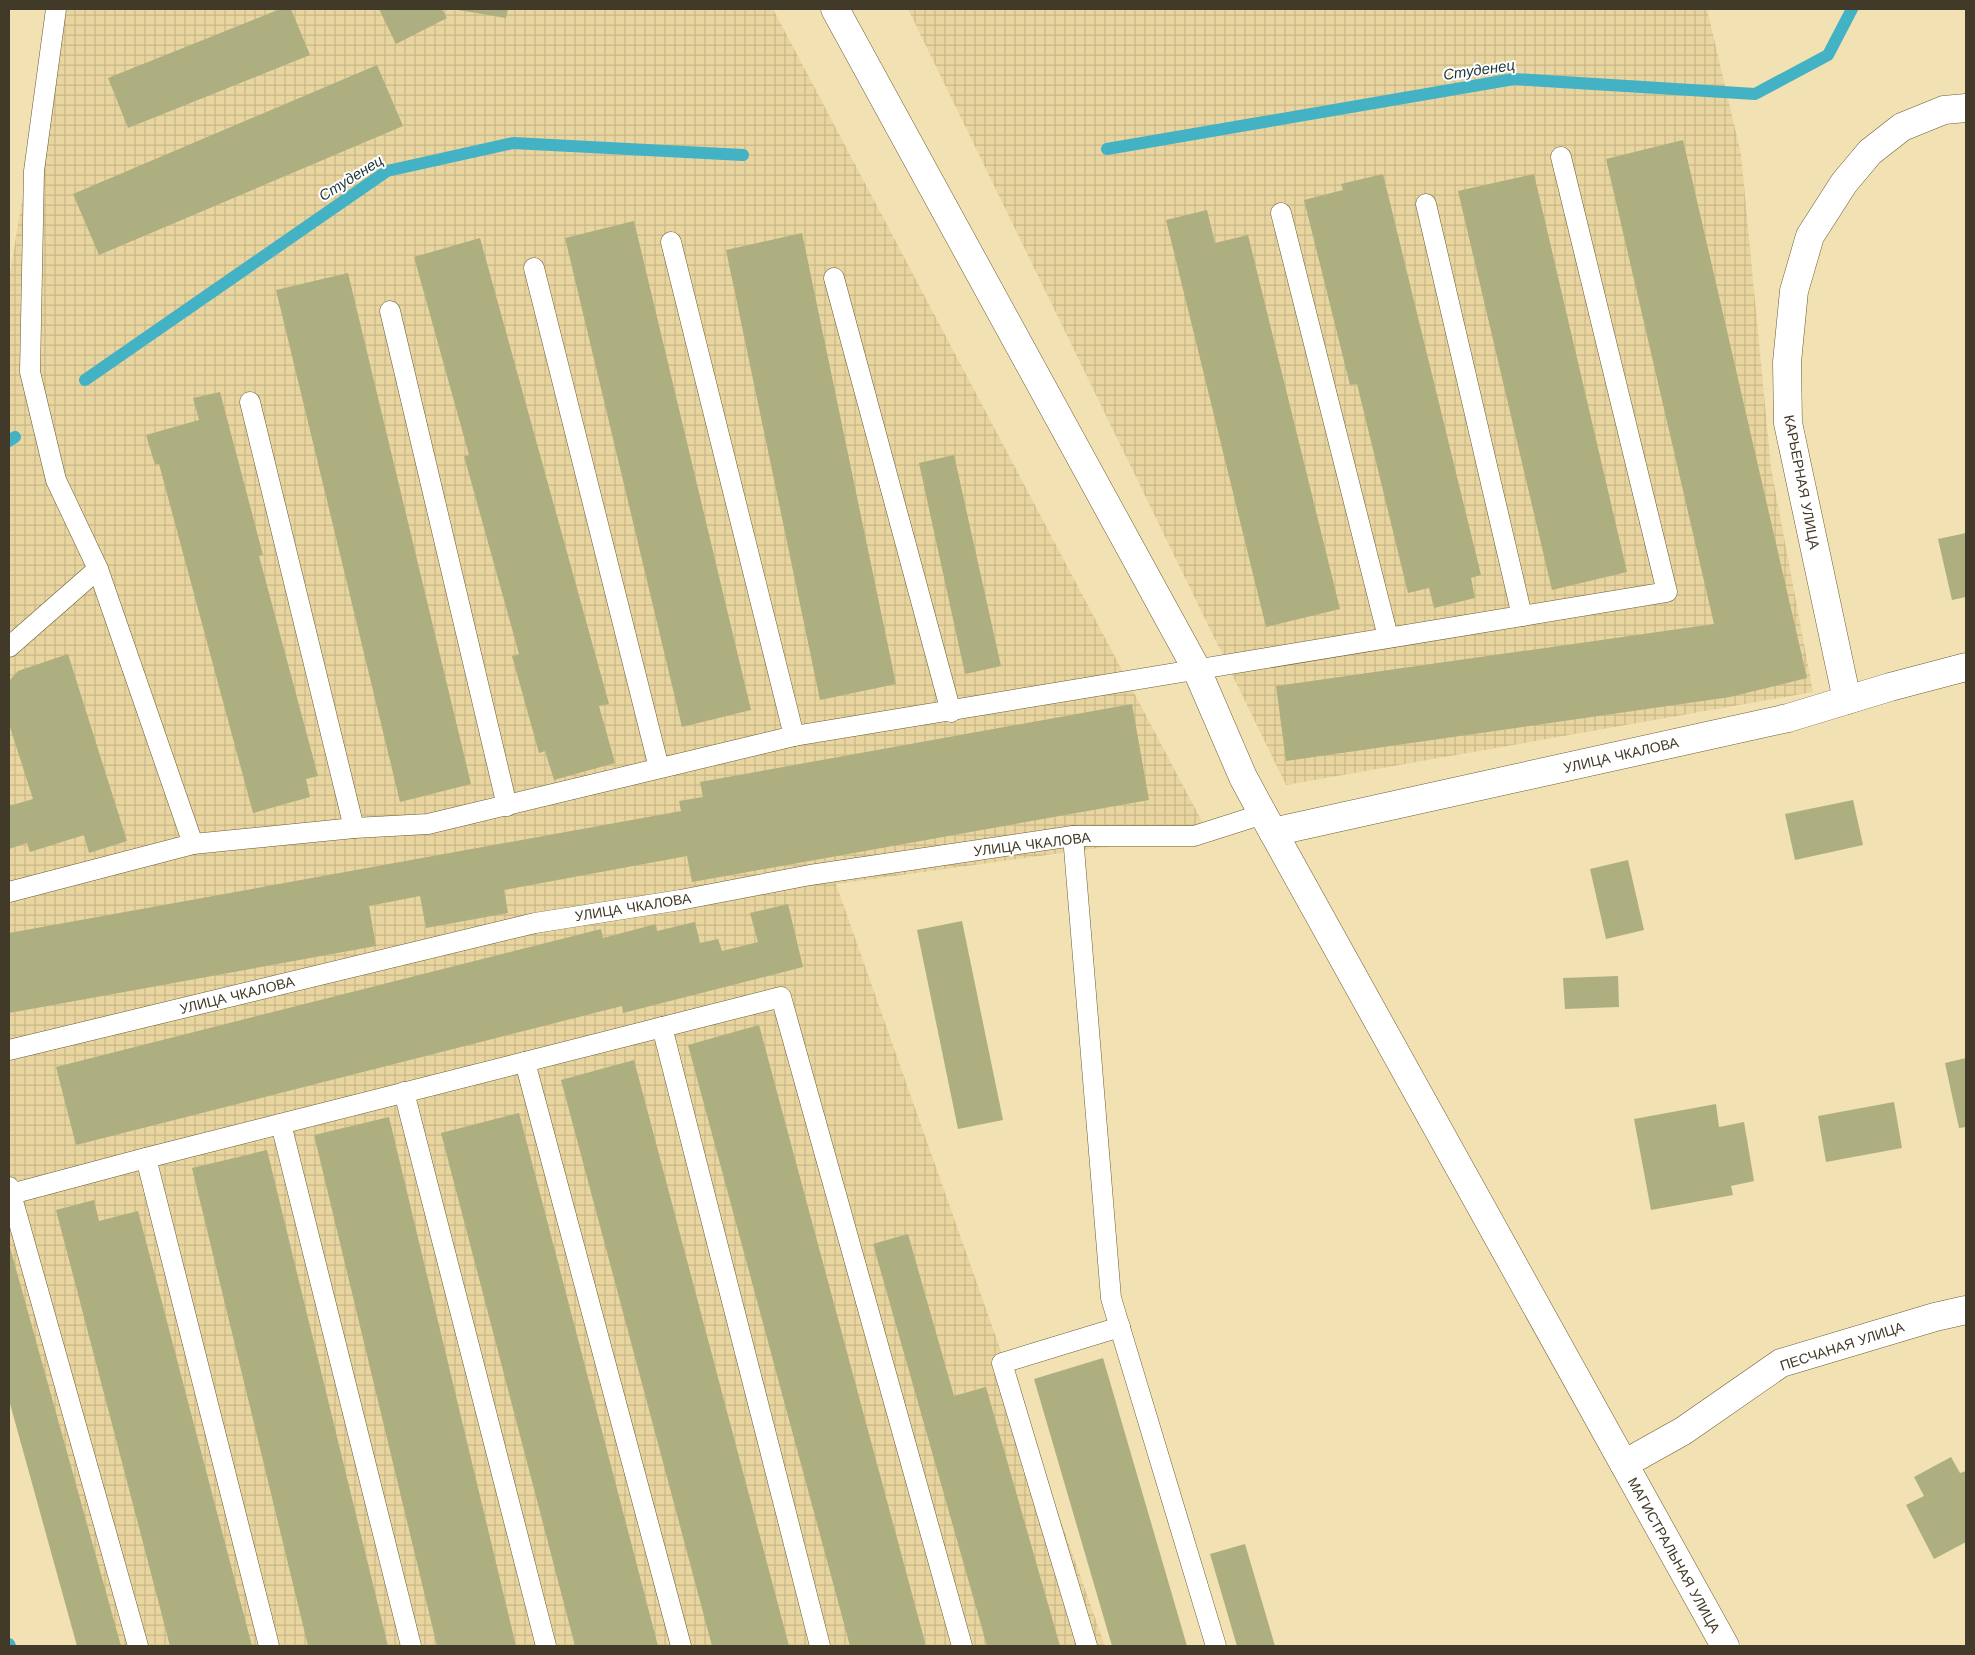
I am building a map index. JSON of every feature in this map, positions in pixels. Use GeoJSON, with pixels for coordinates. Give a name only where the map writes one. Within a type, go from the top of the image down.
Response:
{"type":"FeatureCollection","features":[{"type":"Feature","properties":{"kind":"main road","name":"МАГИСТРАЛЬНАЯ УЛИЦА"},"geometry":{"type":"LineString","coordinates":[[835,9],[1196,668],[1243,777],[1268,823],[1725,1646]]}},
{"type":"Feature","properties":{"kind":"main road","name":"КАРЬЕРНАЯ УЛИЦА"},"geometry":{"type":"LineString","coordinates":[[1847,700],[1788,423],[1787,362],[1794,291],[1810,236],[1844,183],[1870,152],[1902,127],[1944,110],[1966,108]]}},
{"type":"Feature","properties":{"kind":"main road","name":"УЛИЦА ЧКАЛОВА"},"geometry":{"type":"LineString","coordinates":[[1268,823],[1788,718],[1966,667]]}},
{"type":"Feature","properties":{"kind":"main road","name":"ПЕСЧАНАЯ УЛИЦА"},"geometry":{"type":"LineString","coordinates":[[1624,1464],[1683,1431],[1781,1363],[1935,1317],[1966,1310]]}},
{"type":"Feature","properties":{"kind":"lane"},"geometry":{"type":"LineString","coordinates":[[56,9],[34,171],[30,372],[56,480],[98,569],[193,844]]}},
{"type":"Feature","properties":{"kind":"lane"},"geometry":{"type":"LineString","coordinates":[[9,892],[193,844],[354,828],[428,824],[794,736],[950,712],[1196,668],[1668,592],[1561,157]]}},
{"type":"Feature","properties":{"kind":"lane"},"geometry":{"type":"LineString","coordinates":[[1426,204],[1522,616]]}},
{"type":"Feature","properties":{"kind":"lane"},"geometry":{"type":"LineString","coordinates":[[1281,213],[1388,637]]}},
{"type":"Feature","properties":{"kind":"lane"},"geometry":{"type":"LineString","coordinates":[[672,242],[794,736]]}},
{"type":"Feature","properties":{"kind":"lane"},"geometry":{"type":"LineString","coordinates":[[534,268],[660,768]]}},
{"type":"Feature","properties":{"kind":"lane"},"geometry":{"type":"LineString","coordinates":[[834,278],[950,712]]}},
{"type":"Feature","properties":{"kind":"lane"},"geometry":{"type":"LineString","coordinates":[[390,311],[507,806]]}},
{"type":"Feature","properties":{"kind":"lane"},"geometry":{"type":"LineString","coordinates":[[250,402],[354,828]]}},
{"type":"Feature","properties":{"kind":"lane"},"geometry":{"type":"LineString","coordinates":[[9,647],[98,569]]}},
{"type":"Feature","properties":{"kind":"lane","name":"УЛИЦА ЧКАЛОВА"},"geometry":{"type":"LineString","coordinates":[[9,1050],[535,923],[680,900],[810,875],[1073,836],[1194,836],[1268,823]]}},
{"type":"Feature","properties":{"kind":"lane"},"geometry":{"type":"LineString","coordinates":[[1073,836],[1111,1298],[1216,1646]]}},
{"type":"Feature","properties":{"kind":"lane"},"geometry":{"type":"LineString","coordinates":[[138,1646],[10,1191],[781,997],[962,1646]]}},
{"type":"Feature","properties":{"kind":"lane"},"geometry":{"type":"LineString","coordinates":[[662,1027],[820,1646]]}},
{"type":"Feature","properties":{"kind":"lane"},"geometry":{"type":"LineString","coordinates":[[525,1062],[681,1646]]}},
{"type":"Feature","properties":{"kind":"lane"},"geometry":{"type":"LineString","coordinates":[[404,1092],[546,1646]]}},
{"type":"Feature","properties":{"kind":"lane"},"geometry":{"type":"LineString","coordinates":[[281,1124],[411,1646]]}},
{"type":"Feature","properties":{"kind":"lane"},"geometry":{"type":"LineString","coordinates":[[146,1158],[269,1646]]}},
{"type":"Feature","properties":{"kind":"lane"},"geometry":{"type":"LineString","coordinates":[[1087,1646],[1002,1363],[1120,1327]]}},
{"type":"Feature","properties":{"kind":"shaded area"},"geometry":{"type":"Polygon","coordinates":[[[54,9],[773,9],[1208,833],[836,884],[1105,1646],[110,1646],[9,1283],[9,279],[54,9]]]}},
{"type":"Feature","properties":{"kind":"shaded area"},"geometry":{"type":"Polygon","coordinates":[[[908,9],[1707,9],[1741,154],[1771,468],[1813,692],[1286,785],[908,9]]]}},
{"type":"Feature","properties":{"kind":"building"},"geometry":{"type":"Polygon","coordinates":[[[280,9],[291,9],[310,55],[128,128],[108,78],[280,9]]]}},
{"type":"Feature","properties":{"kind":"building"},"geometry":{"type":"Polygon","coordinates":[[[379,9],[442,9],[447,18],[396,44],[379,9]]]}},
{"type":"Feature","properties":{"kind":"building"},"geometry":{"type":"Polygon","coordinates":[[[452,9],[508,9],[506,18],[452,9]]]}},
{"type":"Feature","properties":{"kind":"building"},"geometry":{"type":"Polygon","coordinates":[[[377,65],[403,126],[99,255],[73,194],[377,65]]]}},
{"type":"Feature","properties":{"kind":"building"},"geometry":{"type":"Polygon","coordinates":[[[1683,140],[1807,678],[1730,697],[1286,761],[1276,686],[1714,624],[1606,159],[1683,140]]]}},
{"type":"Feature","properties":{"kind":"building"},"geometry":{"type":"Polygon","coordinates":[[[1383,174],[1481,575],[1471,578],[1475,598],[1434,608],[1429,588],[1408,593],[1357,384],[1350,385],[1304,200],[1343,190],[1341,184],[1383,174]]]}},
{"type":"Feature","properties":{"kind":"building"},"geometry":{"type":"Polygon","coordinates":[[[1534,174],[1627,572],[1552,590],[1458,191],[1534,174]]]}},
{"type":"Feature","properties":{"kind":"building"},"geometry":{"type":"Polygon","coordinates":[[[1207,210],[1215,243],[1248,235],[1340,609],[1266,627],[1166,220],[1207,210]]]}},
{"type":"Feature","properties":{"kind":"building"},"geometry":{"type":"Polygon","coordinates":[[[634,221],[751,710],[682,727],[565,238],[634,221]]]}},
{"type":"Feature","properties":{"kind":"building"},"geometry":{"type":"Polygon","coordinates":[[[802,233],[896,684],[820,700],[726,250],[802,233]]]}},
{"type":"Feature","properties":{"kind":"building"},"geometry":{"type":"Polygon","coordinates":[[[480,238],[609,704],[599,706],[615,763],[554,780],[545,751],[539,753],[512,656],[519,654],[464,456],[469,455],[414,257],[480,238]]]}},
{"type":"Feature","properties":{"kind":"building"},"geometry":{"type":"Polygon","coordinates":[[[348,273],[471,784],[400,802],[276,290],[348,273]]]}},
{"type":"Feature","properties":{"kind":"building"},"geometry":{"type":"Polygon","coordinates":[[[220,392],[263,555],[259,556],[318,776],[306,779],[310,797],[253,813],[159,464],[155,465],[146,435],[199,420],[193,398],[220,392]]]}},
{"type":"Feature","properties":{"kind":"building"},"geometry":{"type":"Polygon","coordinates":[[[954,455],[1001,666],[965,674],[919,463],[954,455]]]}},
{"type":"Feature","properties":{"kind":"building"},"geometry":{"type":"Polygon","coordinates":[[[1966,533],[1966,597],[1952,600],[1938,539],[1966,533]]]}},
{"type":"Feature","properties":{"kind":"building"},"geometry":{"type":"Polygon","coordinates":[[[68,654],[127,841],[89,853],[84,835],[30,852],[27,843],[9,849],[9,806],[33,799],[9,724],[9,681],[18,671],[68,654]]]}},
{"type":"Feature","properties":{"kind":"building"},"geometry":{"type":"Polygon","coordinates":[[[1132,704],[1149,800],[692,882],[687,856],[504,890],[508,913],[426,928],[420,896],[369,906],[376,946],[9,1013],[9,933],[681,811],[679,801],[703,797],[700,782],[1132,704]]]}},
{"type":"Feature","properties":{"kind":"building"},"geometry":{"type":"Polygon","coordinates":[[[1853,800],[1863,845],[1795,860],[1785,814],[1853,800]]]}},
{"type":"Feature","properties":{"kind":"building"},"geometry":{"type":"Polygon","coordinates":[[[1628,860],[1644,930],[1606,939],[1590,869],[1628,860]]]}},
{"type":"Feature","properties":{"kind":"building"},"geometry":{"type":"Polygon","coordinates":[[[788,904],[803,967],[623,1013],[622,1006],[76,1145],[56,1067],[601,929],[603,938],[656,924],[657,931],[695,922],[700,943],[718,939],[722,951],[758,942],[750,913],[788,904]]]}},
{"type":"Feature","properties":{"kind":"building"},"geometry":{"type":"Polygon","coordinates":[[[962,921],[1003,1120],[958,1129],[917,930],[962,921]]]}},
{"type":"Feature","properties":{"kind":"building"},"geometry":{"type":"Polygon","coordinates":[[[1618,976],[1619,1007],[1565,1009],[1563,978],[1618,976]]]}},
{"type":"Feature","properties":{"kind":"building"},"geometry":{"type":"Polygon","coordinates":[[[759,1025],[926,1646],[850,1646],[688,1045],[759,1025]]]}},
{"type":"Feature","properties":{"kind":"building"},"geometry":{"type":"Polygon","coordinates":[[[1966,1058],[1966,1127],[1959,1128],[1945,1063],[1966,1058]]]}},
{"type":"Feature","properties":{"kind":"building"},"geometry":{"type":"Polygon","coordinates":[[[634,1060],[789,1646],[712,1646],[561,1080],[634,1060]]]}},
{"type":"Feature","properties":{"kind":"building"},"geometry":{"type":"Polygon","coordinates":[[[1894,1102],[1902,1148],[1826,1162],[1818,1116],[1894,1102]]]}},
{"type":"Feature","properties":{"kind":"building"},"geometry":{"type":"Polygon","coordinates":[[[1716,1104],[1719,1127],[1744,1122],[1754,1181],[1731,1186],[1733,1195],[1651,1210],[1634,1119],[1716,1104]]]}},
{"type":"Feature","properties":{"kind":"building"},"geometry":{"type":"Polygon","coordinates":[[[519,1113],[658,1646],[575,1646],[441,1133],[519,1113]]]}},
{"type":"Feature","properties":{"kind":"building"},"geometry":{"type":"Polygon","coordinates":[[[389,1117],[516,1646],[437,1646],[314,1135],[389,1117]]]}},
{"type":"Feature","properties":{"kind":"building"},"geometry":{"type":"Polygon","coordinates":[[[267,1150],[388,1646],[308,1646],[192,1168],[267,1150]]]}},
{"type":"Feature","properties":{"kind":"building"},"geometry":{"type":"Polygon","coordinates":[[[94,1200],[99,1221],[138,1211],[252,1646],[170,1646],[56,1210],[94,1200]]]}},
{"type":"Feature","properties":{"kind":"building"},"geometry":{"type":"Polygon","coordinates":[[[908,1234],[954,1396],[986,1387],[1060,1646],[987,1646],[873,1244],[908,1234]]]}},
{"type":"Feature","properties":{"kind":"building"},"geometry":{"type":"Polygon","coordinates":[[[9,1244],[121,1646],[77,1646],[9,1400],[9,1244]]]}},
{"type":"Feature","properties":{"kind":"building"},"geometry":{"type":"Polygon","coordinates":[[[1103,1358],[1187,1646],[1112,1646],[1034,1379],[1103,1358]]]}},
{"type":"Feature","properties":{"kind":"building"},"geometry":{"type":"Polygon","coordinates":[[[1951,1457],[1960,1473],[1966,1471],[1966,1542],[1934,1559],[1906,1505],[1924,1496],[1914,1477],[1951,1457]]]}},
{"type":"Feature","properties":{"kind":"building"},"geometry":{"type":"Polygon","coordinates":[[[1245,1544],[1275,1646],[1237,1646],[1210,1554],[1245,1544]]]}},
{"type":"Feature","properties":{"kind":"waterway","name":"Студенец"},"geometry":{"type":"LineString","coordinates":[[1107,149],[1514,79],[1755,94],[1828,55],[1852,9]]}},
{"type":"Feature","properties":{"kind":"waterway","name":"Студенец"},"geometry":{"type":"LineString","coordinates":[[85,380],[387,171],[513,143],[743,155]]}},
{"type":"Feature","properties":{"kind":"waterway","name":"Студенец"},"geometry":{"type":"LineString","coordinates":[[9,441],[15,437]]}}]}
